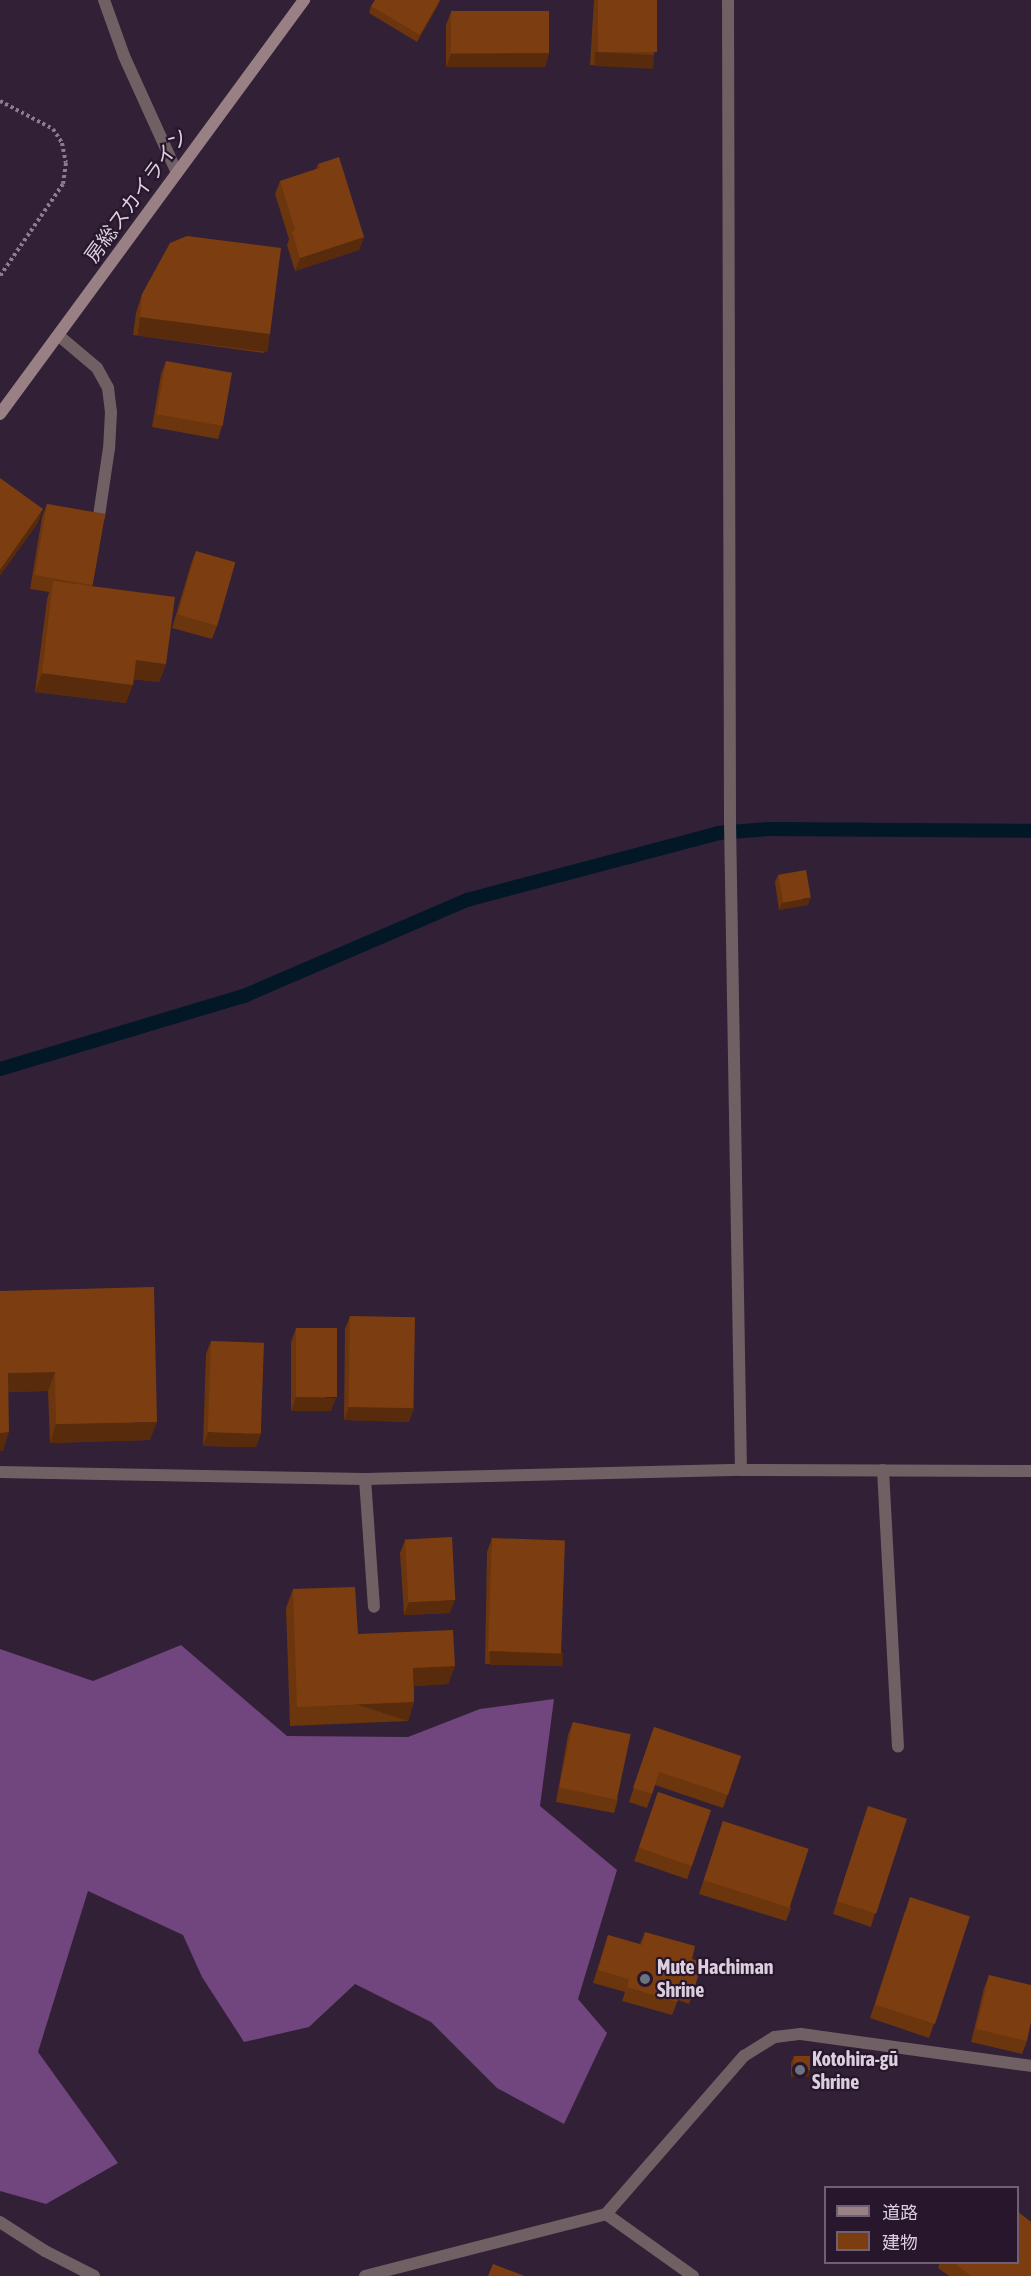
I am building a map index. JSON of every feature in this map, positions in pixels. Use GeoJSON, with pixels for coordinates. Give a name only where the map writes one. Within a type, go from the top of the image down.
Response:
{"type":"FeatureCollection","features":[{"type":"Feature","properties":{"kind":"main road","name":"房総スカイライン"},"geometry":{"type":"LineString","coordinates":[[0,414],[304,0]]}},
{"type":"Feature","properties":{"kind":"street"},"geometry":{"type":"LineString","coordinates":[[104,0],[124,56],[177,173]]}},
{"type":"Feature","properties":{"kind":"street"},"geometry":{"type":"LineString","coordinates":[[728,0],[730,822],[741,1470]]}},
{"type":"Feature","properties":{"kind":"street"},"geometry":{"type":"LineString","coordinates":[[58,335],[97,368],[108,388],[111,412],[99,516]]}},
{"type":"Feature","properties":{"kind":"street"},"geometry":{"type":"LineString","coordinates":[[0,1472],[365,1479],[741,1470],[1031,1471]]}},
{"type":"Feature","properties":{"kind":"street"},"geometry":{"type":"LineString","coordinates":[[883,1470],[898,1748]]}},
{"type":"Feature","properties":{"kind":"street"},"geometry":{"type":"LineString","coordinates":[[365,1479],[374,1607]]}},
{"type":"Feature","properties":{"kind":"street"},"geometry":{"type":"LineString","coordinates":[[365,2276],[606,2214],[744,2056],[774,2037],[801,2034],[1031,2066]]}},
{"type":"Feature","properties":{"kind":"street"},"geometry":{"type":"LineString","coordinates":[[606,2214],[693,2276]]}},
{"type":"Feature","properties":{"kind":"street"},"geometry":{"type":"LineString","coordinates":[[0,2222],[45,2251],[94,2276]]}},
{"type":"Feature","properties":{"kind":"path"},"geometry":{"type":"LineString","coordinates":[[0,101],[53,129],[62,143],[66,163],[63,184],[0,276]]}},
{"type":"Feature","properties":{"kind":"shaded area"},"geometry":{"type":"Polygon","coordinates":[[[181,1645],[287,1736],[408,1737],[480,1709],[554,1699],[540,1806],[617,1870],[578,1999],[607,2033],[564,2124],[497,2088],[431,2022],[355,1984],[309,2027],[244,2042],[202,1977],[183,1935],[88,1891],[38,2052],[118,2163],[46,2204],[0,2191],[0,1649],[93,1681],[181,1645]]]}},
{"type":"Feature","properties":{"kind":"building"},"geometry":{"type":"Polygon","coordinates":[[[375,0],[440,0],[420,35],[371,6],[375,0]]]}},
{"type":"Feature","properties":{"kind":"building"},"geometry":{"type":"Polygon","coordinates":[[[598,0],[657,0],[657,52],[598,52],[598,0]]]}},
{"type":"Feature","properties":{"kind":"building"},"geometry":{"type":"Polygon","coordinates":[[[451,11],[549,11],[549,53],[451,53],[451,11]]]}},
{"type":"Feature","properties":{"kind":"building"},"geometry":{"type":"Polygon","coordinates":[[[339,157],[364,237],[300,258],[292,232],[295,230],[280,181],[320,168],[318,164],[339,157]]]}},
{"type":"Feature","properties":{"kind":"building"},"geometry":{"type":"Polygon","coordinates":[[[187,236],[281,248],[270,334],[140,317],[142,294],[170,243],[187,236]]]}},
{"type":"Feature","properties":{"kind":"building"},"geometry":{"type":"Polygon","coordinates":[[[166,361],[232,373],[223,426],[157,414],[166,361]]]}},
{"type":"Feature","properties":{"kind":"building"},"geometry":{"type":"Polygon","coordinates":[[[0,478],[43,509],[0,570],[0,478]]]}},
{"type":"Feature","properties":{"kind":"building"},"geometry":{"type":"Polygon","coordinates":[[[47,504],[105,514],[93,585],[34,575],[47,504]]]}},
{"type":"Feature","properties":{"kind":"building"},"geometry":{"type":"Polygon","coordinates":[[[196,551],[235,562],[217,626],[178,614],[196,551]]]}},
{"type":"Feature","properties":{"kind":"building"},"geometry":{"type":"Polygon","coordinates":[[[53,581],[175,597],[166,664],[136,660],[133,685],[42,673],[53,581]]]}},
{"type":"Feature","properties":{"kind":"building"},"geometry":{"type":"Polygon","coordinates":[[[806,870],[811,898],[783,902],[778,875],[806,870]]]}},
{"type":"Feature","properties":{"kind":"building"},"geometry":{"type":"Polygon","coordinates":[[[154,1287],[157,1422],[56,1424],[55,1372],[8,1373],[9,1432],[0,1433],[0,1291],[154,1287]]]}},
{"type":"Feature","properties":{"kind":"building"},"geometry":{"type":"Polygon","coordinates":[[[350,1316],[415,1317],[413,1408],[348,1407],[350,1316]]]}},
{"type":"Feature","properties":{"kind":"building"},"geometry":{"type":"Polygon","coordinates":[[[296,1328],[337,1328],[337,1397],[296,1397],[296,1328]]]}},
{"type":"Feature","properties":{"kind":"building"},"geometry":{"type":"Polygon","coordinates":[[[211,1341],[264,1343],[261,1434],[208,1432],[211,1341]]]}},
{"type":"Feature","properties":{"kind":"building"},"geometry":{"type":"Polygon","coordinates":[[[452,1537],[455,1600],[408,1602],[405,1539],[452,1537]]]}},
{"type":"Feature","properties":{"kind":"building"},"geometry":{"type":"Polygon","coordinates":[[[492,1538],[565,1541],[561,1653],[488,1651],[492,1538]]]}},
{"type":"Feature","properties":{"kind":"building"},"geometry":{"type":"Polygon","coordinates":[[[355,1587],[358,1634],[453,1630],[455,1666],[413,1668],[414,1702],[297,1707],[293,1589],[355,1587]]]}},
{"type":"Feature","properties":{"kind":"building"},"geometry":{"type":"Polygon","coordinates":[[[573,1722],[631,1734],[617,1800],[559,1788],[573,1722]]]}},
{"type":"Feature","properties":{"kind":"building"},"geometry":{"type":"Polygon","coordinates":[[[654,1727],[741,1756],[728,1795],[659,1772],[652,1794],[633,1788],[654,1727]]]}},
{"type":"Feature","properties":{"kind":"building"},"geometry":{"type":"Polygon","coordinates":[[[658,1792],[711,1810],[692,1866],[639,1848],[658,1792]]]}},
{"type":"Feature","properties":{"kind":"building"},"geometry":{"type":"Polygon","coordinates":[[[868,1806],[907,1819],[876,1914],[837,1901],[868,1806]]]}},
{"type":"Feature","properties":{"kind":"building"},"geometry":{"type":"Polygon","coordinates":[[[723,1821],[809,1849],[789,1908],[704,1880],[723,1821]]]}},
{"type":"Feature","properties":{"kind":"building"},"geometry":{"type":"Polygon","coordinates":[[[910,1897],[970,1916],[935,2024],[875,2004],[910,1897]]]}},
{"type":"Feature","properties":{"kind":"building","name":"Mute Hachiman Shrine"},"geometry":{"type":"Polygon","coordinates":[[[645,1932],[695,1946],[692,1959],[702,1962],[694,1990],[682,1986],[677,2002],[627,1987],[629,1979],[598,1970],[608,1935],[642,1945],[645,1932]]]}},
{"type":"Feature","properties":{"kind":"building"},"geometry":{"type":"Polygon","coordinates":[[[989,1975],[1031,1985],[1031,2022],[1027,2041],[976,2029],[989,1975]]]}},
{"type":"Feature","properties":{"kind":"building"},"geometry":{"type":"Polygon","coordinates":[[[794,2056],[810,2056],[810,2070],[794,2070],[794,2056]]]}},
{"type":"Feature","properties":{"kind":"building"},"geometry":{"type":"Polygon","coordinates":[[[1019,2213],[1031,2222],[1031,2276],[971,2276],[956,2264],[1019,2264],[1019,2213]]]}},
{"type":"Feature","properties":{"kind":"building"},"geometry":{"type":"Polygon","coordinates":[[[493,2264],[525,2276],[488,2276],[493,2264]]]}},
{"type":"Feature","properties":{"kind":"waterway"},"geometry":{"type":"LineString","coordinates":[[0,1069],[244,996],[467,900],[718,833],[769,829],[1031,831]]}},
{"type":"Feature","properties":{"kind":"place","name":"Mute Hachiman Shrine"},"geometry":{"type":"Point","coordinates":[645,1979]}},
{"type":"Feature","properties":{"kind":"place","name":"Kotohira-gū Shrine"},"geometry":{"type":"Point","coordinates":[800,2070]}}]}
